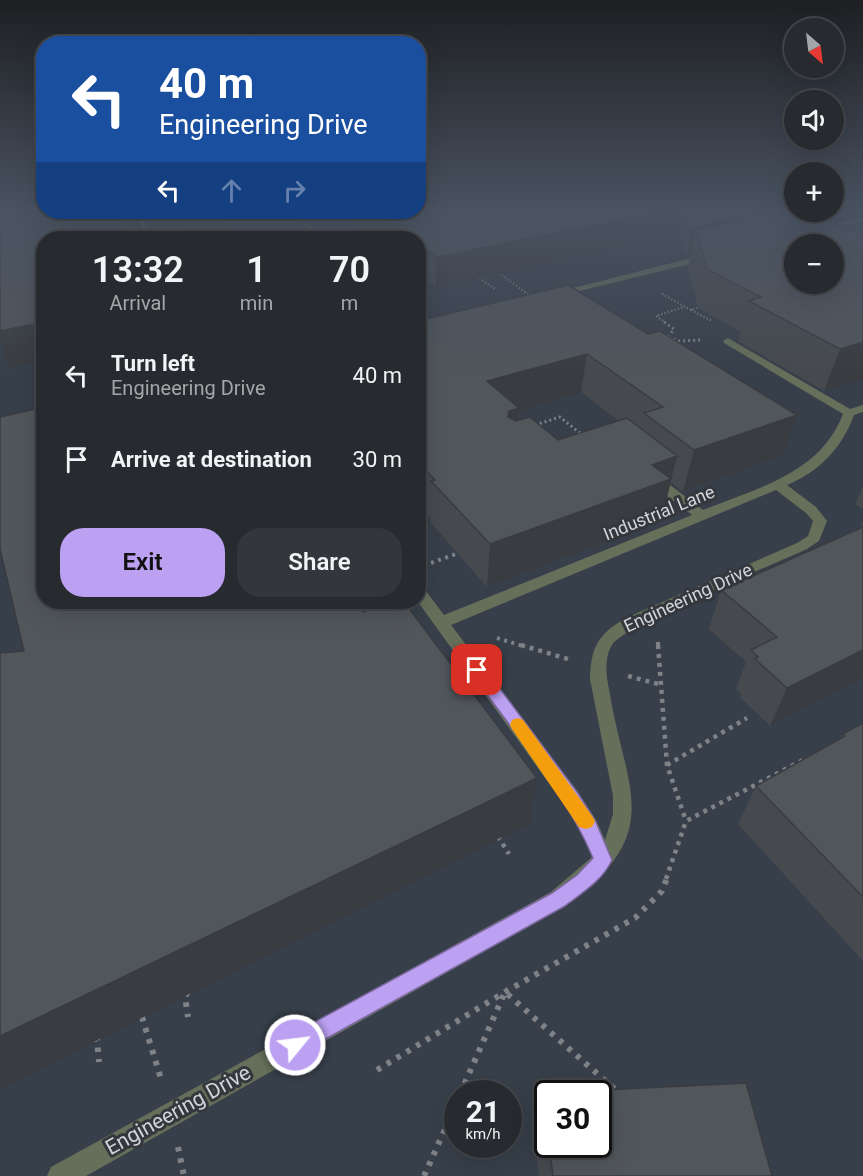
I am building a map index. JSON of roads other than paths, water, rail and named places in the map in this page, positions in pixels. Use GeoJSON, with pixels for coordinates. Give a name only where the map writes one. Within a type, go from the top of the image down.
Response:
{"type":"FeatureCollection","features":[{"type":"Feature","properties":{"kind":"street"},"geometry":{"type":"LineString","coordinates":[[546,296],[667,267]]}},
{"type":"Feature","properties":{"kind":"street"},"geometry":{"type":"LineString","coordinates":[[728,341],[849,413],[863,408]]}},
{"type":"Feature","properties":{"kind":"street","name":"Industrial Lane"},"geometry":{"type":"LineString","coordinates":[[443,622],[778,485],[805,471],[834,446],[842,433],[849,413]]}},
{"type":"Feature","properties":{"kind":"street"},"geometry":{"type":"LineString","coordinates":[[643,470],[702,516]]}},
{"type":"Feature","properties":{"kind":"street","name":"Engineering Drive"},"geometry":{"type":"LineString","coordinates":[[60,1176],[558,899],[584,881],[603,860],[623,816],[624,796],[599,685],[597,659],[603,645],[613,633],[632,622],[802,546],[814,538],[820,521],[811,510],[778,485]]}},
{"type":"Feature","properties":{"kind":"street"},"geometry":{"type":"LineString","coordinates":[[426,601],[571,798],[589,826],[603,860]]}}]}
